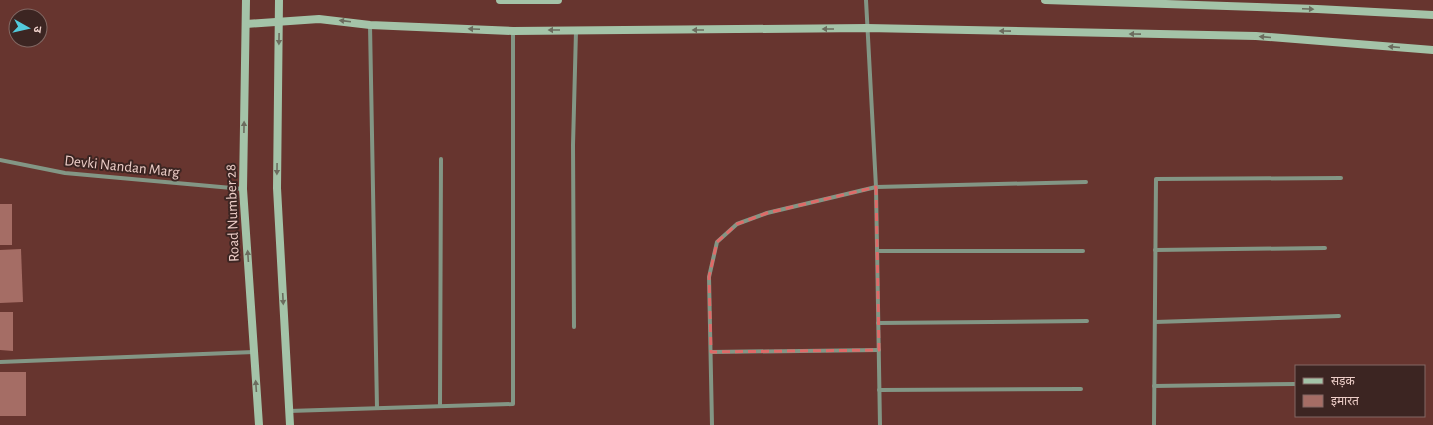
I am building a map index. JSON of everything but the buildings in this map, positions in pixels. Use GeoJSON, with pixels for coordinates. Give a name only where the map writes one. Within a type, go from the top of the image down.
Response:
{"type":"FeatureCollection","features":[{"type":"Feature","properties":{"kind":"street","name":"Road Number 28"},"geometry":{"type":"LineString","coordinates":[[246,0],[244,189],[259,425]]}},
{"type":"Feature","properties":{"kind":"street"},"geometry":{"type":"LineString","coordinates":[[279,0],[277,188],[290,425]]}},
{"type":"Feature","properties":{"kind":"street"},"geometry":{"type":"LineString","coordinates":[[500,0],[558,0]]}},
{"type":"Feature","properties":{"kind":"street"},"geometry":{"type":"LineString","coordinates":[[866,0],[876,187],[880,425]]}},
{"type":"Feature","properties":{"kind":"street"},"geometry":{"type":"LineString","coordinates":[[1045,0],[1317,9],[1433,15]]}},
{"type":"Feature","properties":{"kind":"street"},"geometry":{"type":"LineString","coordinates":[[246,24],[319,19],[370,25],[513,31],[867,28],[1256,36],[1433,50]]}},
{"type":"Feature","properties":{"kind":"street"},"geometry":{"type":"LineString","coordinates":[[370,25],[377,408]]}},
{"type":"Feature","properties":{"kind":"street"},"geometry":{"type":"LineString","coordinates":[[574,327],[573,145],[576,30]]}},
{"type":"Feature","properties":{"kind":"street"},"geometry":{"type":"LineString","coordinates":[[289,411],[513,404],[513,31]]}},
{"type":"Feature","properties":{"kind":"street"},"geometry":{"type":"LineString","coordinates":[[440,406],[442,159]]}},
{"type":"Feature","properties":{"kind":"street","name":"Devki Nandan Marg"},"geometry":{"type":"LineString","coordinates":[[0,160],[65,173],[244,189]]}},
{"type":"Feature","properties":{"kind":"street"},"geometry":{"type":"LineString","coordinates":[[1154,425],[1156,179],[1341,178]]}},
{"type":"Feature","properties":{"kind":"street"},"geometry":{"type":"LineString","coordinates":[[712,425],[710,277],[718,242],[737,224],[767,213],[876,187],[1086,182]]}},
{"type":"Feature","properties":{"kind":"street"},"geometry":{"type":"LineString","coordinates":[[1155,250],[1324,248]]}},
{"type":"Feature","properties":{"kind":"street"},"geometry":{"type":"LineString","coordinates":[[877,251],[1083,251]]}},
{"type":"Feature","properties":{"kind":"street"},"geometry":{"type":"LineString","coordinates":[[1155,322],[1339,316]]}},
{"type":"Feature","properties":{"kind":"street"},"geometry":{"type":"LineString","coordinates":[[878,323],[1087,321]]}},
{"type":"Feature","properties":{"kind":"street"},"geometry":{"type":"LineString","coordinates":[[711,352],[879,350]]}},
{"type":"Feature","properties":{"kind":"street"},"geometry":{"type":"LineString","coordinates":[[0,362],[254,352]]}},
{"type":"Feature","properties":{"kind":"street"},"geometry":{"type":"LineString","coordinates":[[1154,386],[1295,384]]}},
{"type":"Feature","properties":{"kind":"street"},"geometry":{"type":"LineString","coordinates":[[880,390],[1081,389]]}},
{"type":"Feature","properties":{"kind":"highlighted area"},"geometry":{"type":"Polygon","coordinates":[[[876,187],[879,350],[711,352],[709,277],[717,242],[737,224],[767,213],[876,187]]]}}]}
